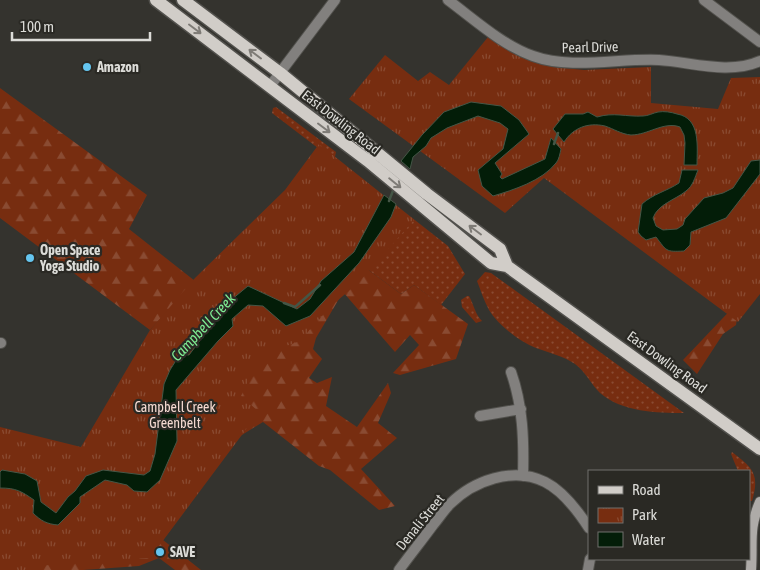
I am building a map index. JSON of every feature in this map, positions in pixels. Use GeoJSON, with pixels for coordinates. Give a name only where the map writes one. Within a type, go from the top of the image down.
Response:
{"type":"FeatureCollection","features":[{"type":"Feature","properties":{"kind":"main road","name":"East Dowling Road"},"geometry":{"type":"LineString","coordinates":[[156,0],[270,86],[371,156]]}},
{"type":"Feature","properties":{"kind":"main road","name":"East Dowling Road"},"geometry":{"type":"LineString","coordinates":[[183,0],[280,73],[371,156],[424,199],[491,263],[507,266],[760,449]]}},
{"type":"Feature","properties":{"kind":"street"},"geometry":{"type":"LineString","coordinates":[[270,86],[335,0]]}},
{"type":"Feature","properties":{"kind":"street","name":"Pearl Drive"},"geometry":{"type":"LineString","coordinates":[[448,0],[507,44],[534,57],[558,62],[659,60],[720,67],[750,66],[760,61]]}},
{"type":"Feature","properties":{"kind":"street"},"geometry":{"type":"LineString","coordinates":[[704,0],[760,42]]}},
{"type":"Feature","properties":{"kind":"street"},"geometry":{"type":"LineString","coordinates":[[511,372],[518,393],[520,409],[524,445],[523,476]]}},
{"type":"Feature","properties":{"kind":"street"},"geometry":{"type":"LineString","coordinates":[[480,416],[520,409]]}},
{"type":"Feature","properties":{"kind":"street","name":"Denali Street"},"geometry":{"type":"LineString","coordinates":[[399,570],[448,505],[480,482],[523,476],[545,482],[578,511],[588,526]]}},
{"type":"Feature","properties":{"kind":"street"},"geometry":{"type":"LineString","coordinates":[[751,570],[750,537],[753,518],[760,502]]}},
{"type":"Feature","properties":{"kind":"green space"},"geometry":{"type":"Polygon","coordinates":[[[488,37],[512,53],[554,67],[584,70],[651,67],[651,103],[718,109],[731,78],[760,77],[760,294],[738,322],[544,178],[505,213],[349,99],[385,55],[418,81],[430,72],[449,85],[488,37]]]}},
{"type":"Feature","properties":{"kind":"green space"},"geometry":{"type":"Polygon","coordinates":[[[0,88],[147,195],[129,229],[195,281],[150,330],[0,218],[0,88]]]}},
{"type":"Feature","properties":{"kind":"green space"},"geometry":{"type":"Polygon","coordinates":[[[276,107],[336,152],[335,157],[331,158],[272,113],[273,108],[276,107]]]}},
{"type":"Feature","properties":{"kind":"green space","name":"Campbell Creek Greenbelt"},"geometry":{"type":"Polygon","coordinates":[[[319,144],[414,220],[357,284],[331,306],[300,341],[261,355],[241,396],[259,412],[150,558],[74,562],[32,567],[32,570],[0,570],[0,427],[81,447],[150,330],[195,278],[285,190],[319,144]]]}},
{"type":"Feature","properties":{"kind":"green space"},"geometry":{"type":"Polygon","coordinates":[[[411,217],[448,246],[465,274],[441,305],[414,285],[401,294],[359,263],[411,217]]]}},
{"type":"Feature","properties":{"kind":"green space"},"geometry":{"type":"Polygon","coordinates":[[[359,263],[401,294],[414,285],[468,324],[456,359],[400,375],[393,373],[419,345],[410,335],[395,352],[343,292],[316,338],[313,349],[322,359],[309,378],[317,383],[332,377],[326,406],[357,427],[388,383],[391,393],[378,423],[397,438],[361,469],[395,506],[379,510],[330,470],[319,466],[263,422],[237,438],[163,540],[201,570],[175,570],[159,558],[139,566],[83,570],[15,570],[176,405],[359,263]]]}},
{"type":"Feature","properties":{"kind":"green space"},"geometry":{"type":"Polygon","coordinates":[[[485,272],[491,273],[684,413],[651,412],[619,404],[600,393],[575,364],[536,348],[516,337],[493,316],[487,307],[477,281],[485,272]]]}},
{"type":"Feature","properties":{"kind":"green space"},"geometry":{"type":"Polygon","coordinates":[[[469,296],[482,321],[476,323],[462,307],[461,300],[469,296]]]}},
{"type":"Feature","properties":{"kind":"green space"},"geometry":{"type":"Polygon","coordinates":[[[740,300],[736,325],[723,334],[697,374],[683,360],[740,300]]]}},
{"type":"Feature","properties":{"kind":"green space"},"geometry":{"type":"Polygon","coordinates":[[[732,452],[750,467],[753,472],[755,484],[752,501],[750,501],[750,470],[738,470],[731,454],[732,452]]]}},
{"type":"Feature","properties":{"kind":"water"},"geometry":{"type":"Polygon","coordinates":[[[471,102],[501,106],[519,120],[529,134],[495,163],[502,174],[500,177],[502,179],[545,159],[551,138],[561,149],[557,162],[535,180],[493,196],[482,186],[478,170],[503,149],[508,129],[500,123],[478,116],[447,128],[431,138],[426,146],[413,157],[410,169],[401,161],[444,112],[471,102]]]}},
{"type":"Feature","properties":{"kind":"water"},"geometry":{"type":"Polygon","coordinates":[[[588,112],[597,117],[609,115],[645,116],[663,112],[685,117],[694,127],[696,134],[697,165],[684,165],[685,143],[680,127],[668,126],[631,135],[605,126],[593,125],[581,127],[564,142],[553,129],[565,114],[583,114],[588,112]]]}},
{"type":"Feature","properties":{"kind":"water"},"geometry":{"type":"Polygon","coordinates":[[[760,160],[760,174],[726,218],[691,232],[690,245],[684,251],[667,250],[656,237],[646,240],[638,232],[642,204],[679,183],[682,170],[698,170],[694,181],[688,189],[655,213],[653,218],[656,226],[663,230],[677,229],[683,225],[685,219],[704,198],[733,188],[751,161],[760,160]]]}},
{"type":"Feature","properties":{"kind":"water"},"geometry":{"type":"Polygon","coordinates":[[[384,195],[396,204],[391,217],[359,263],[310,316],[286,326],[263,306],[248,305],[232,319],[233,326],[176,390],[177,441],[160,480],[147,492],[134,491],[127,485],[105,480],[80,497],[80,503],[58,525],[44,522],[36,516],[33,513],[34,500],[25,494],[14,489],[0,488],[0,472],[2,470],[25,474],[37,481],[41,502],[56,513],[86,476],[103,470],[144,475],[150,471],[155,454],[164,384],[180,354],[189,355],[211,326],[214,314],[248,286],[297,309],[310,299],[321,281],[354,252],[384,195]]]}},
{"type":"Feature","properties":{"kind":"waterway","name":"Campbell Creek"},"geometry":{"type":"LineString","coordinates":[[554,144],[558,133]]}},
{"type":"Feature","properties":{"kind":"waterway","name":"Campbell Creek"},"geometry":{"type":"LineString","coordinates":[[389,201],[394,188]]}},
{"type":"Feature","properties":{"kind":"waterway","name":"Campbell Creek"},"geometry":{"type":"LineString","coordinates":[[284,303],[295,307],[320,285]]}},
{"type":"Feature","properties":{"kind":"place","name":"Amazon"},"geometry":{"type":"Point","coordinates":[87,67]}},
{"type":"Feature","properties":{"kind":"place","name":"Open Space Yoga Studio"},"geometry":{"type":"Point","coordinates":[30,258]}},
{"type":"Feature","properties":{"kind":"place","name":"SAVE"},"geometry":{"type":"Point","coordinates":[160,552]}}]}
